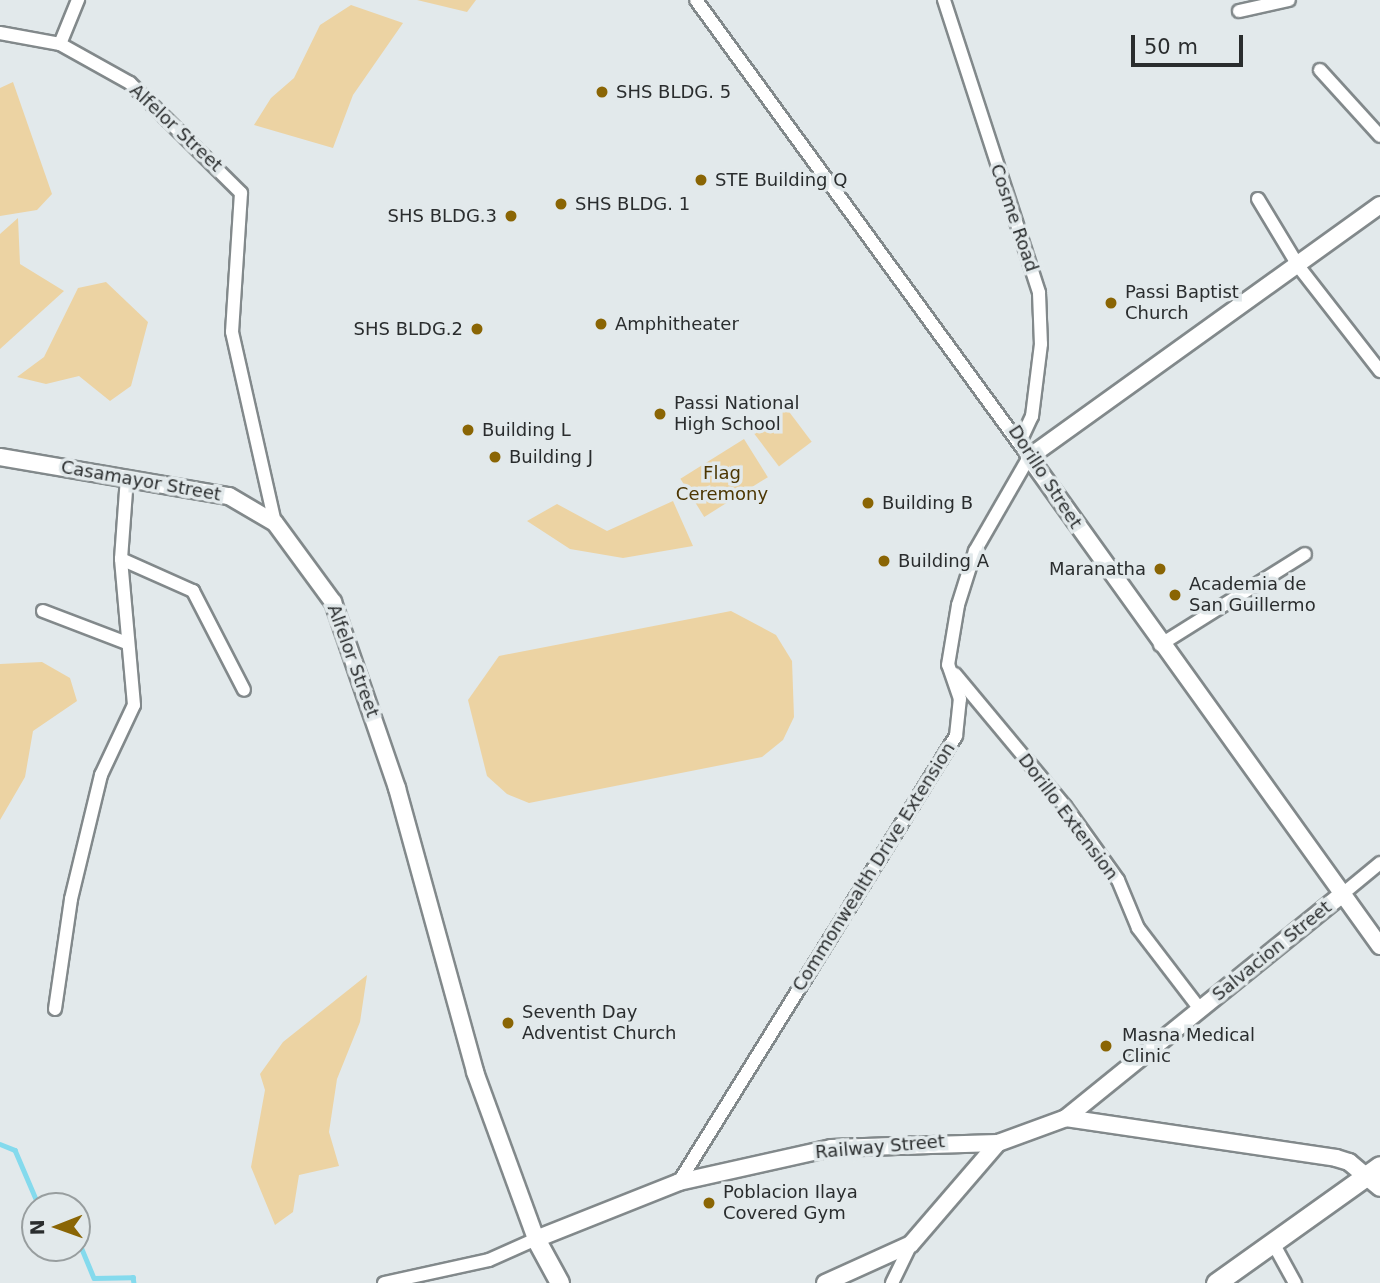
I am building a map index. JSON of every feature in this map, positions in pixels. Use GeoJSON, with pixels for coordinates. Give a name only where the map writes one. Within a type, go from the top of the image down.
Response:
{"type":"FeatureCollection","features":[{"type":"Feature","properties":{"kind":"main road"},"geometry":{"type":"LineString","coordinates":[[1216,1283],[1376,1177]]}},
{"type":"Feature","properties":{"kind":"main road"},"geometry":{"type":"LineString","coordinates":[[536,1239],[560,1283]]}},
{"type":"Feature","properties":{"kind":"street"},"geometry":{"type":"LineString","coordinates":[[60,44],[78,0]]}},
{"type":"Feature","properties":{"kind":"street","name":"Dorillo Street"},"geometry":{"type":"LineString","coordinates":[[696,0],[739,66],[1021,440],[1029,457],[1160,645],[1340,897],[1380,946]]}},
{"type":"Feature","properties":{"kind":"street","name":"Cosme Road"},"geometry":{"type":"LineString","coordinates":[[944,0],[1039,293],[1041,344],[1032,416],[1021,440]]}},
{"type":"Feature","properties":{"kind":"street"},"geometry":{"type":"LineString","coordinates":[[1238,11],[1288,0]]}},
{"type":"Feature","properties":{"kind":"street","name":"Alfelor Street"},"geometry":{"type":"LineString","coordinates":[[0,33],[60,44],[130,83],[241,193],[232,332],[275,523],[332,602],[350,644],[475,1072],[536,1239]]}},
{"type":"Feature","properties":{"kind":"street"},"geometry":{"type":"LineString","coordinates":[[1320,70],[1380,136]]}},
{"type":"Feature","properties":{"kind":"street"},"geometry":{"type":"LineString","coordinates":[[1258,199],[1298,267],[1380,370]]}},
{"type":"Feature","properties":{"kind":"street"},"geometry":{"type":"LineString","coordinates":[[948,665],[975,551],[1029,457],[1298,267],[1380,205]]}},
{"type":"Feature","properties":{"kind":"street","name":"Casamayor Street"},"geometry":{"type":"LineString","coordinates":[[0,457],[229,496],[275,523]]}},
{"type":"Feature","properties":{"kind":"street"},"geometry":{"type":"LineString","coordinates":[[55,1009],[71,899],[101,775],[134,705],[121,559],[127,477]]}},
{"type":"Feature","properties":{"kind":"street"},"geometry":{"type":"LineString","coordinates":[[1160,645],[1305,554]]}},
{"type":"Feature","properties":{"kind":"street"},"geometry":{"type":"LineString","coordinates":[[121,559],[194,591],[244,690]]}},
{"type":"Feature","properties":{"kind":"street"},"geometry":{"type":"LineString","coordinates":[[43,611],[127,643]]}},
{"type":"Feature","properties":{"kind":"street","name":"Dorillo Extension"},"geometry":{"type":"LineString","coordinates":[[948,665],[1065,806],[1118,880],[1138,928],[1200,1009]]}},
{"type":"Feature","properties":{"kind":"street","name":"Commonwealth Drive Extension"},"geometry":{"type":"LineString","coordinates":[[679,1181],[941,766],[956,736],[960,699],[948,665]]}},
{"type":"Feature","properties":{"kind":"street","name":"Salvacion Street"},"geometry":{"type":"LineString","coordinates":[[1066,1118],[1380,863]]}},
{"type":"Feature","properties":{"kind":"street","name":"Railway Street"},"geometry":{"type":"LineString","coordinates":[[384,1283],[489,1261],[679,1181],[831,1148],[998,1143],[1066,1118],[1336,1158],[1376,1177]]}},
{"type":"Feature","properties":{"kind":"street"},"geometry":{"type":"LineString","coordinates":[[892,1283],[911,1244],[998,1143]]}},
{"type":"Feature","properties":{"kind":"street"},"geometry":{"type":"LineString","coordinates":[[1273,1243],[1295,1283]]}},
{"type":"Feature","properties":{"kind":"street"},"geometry":{"type":"LineString","coordinates":[[825,1283],[911,1244]]}},
{"type":"Feature","properties":{"kind":"green space"},"geometry":{"type":"Polygon","coordinates":[[[417,0],[476,0],[467,12],[417,0]]]}},
{"type":"Feature","properties":{"kind":"green space"},"geometry":{"type":"Polygon","coordinates":[[[351,5],[403,23],[353,95],[333,148],[254,125],[271,98],[294,78],[320,25],[351,5]]]}},
{"type":"Feature","properties":{"kind":"green space"},"geometry":{"type":"Polygon","coordinates":[[[13,82],[52,194],[37,210],[0,216],[0,88],[13,82]]]}},
{"type":"Feature","properties":{"kind":"green space"},"geometry":{"type":"Polygon","coordinates":[[[18,218],[20,264],[64,291],[0,349],[0,234],[18,218]]]}},
{"type":"Feature","properties":{"kind":"green space"},"geometry":{"type":"Polygon","coordinates":[[[106,282],[148,322],[131,386],[110,401],[79,376],[46,384],[17,377],[44,357],[78,288],[106,282]]]}},
{"type":"Feature","properties":{"kind":"green space","name":"Flag Ceremony"},"geometry":{"type":"Polygon","coordinates":[[[787,409],[812,442],[779,466],[754,434],[787,409]]]}},
{"type":"Feature","properties":{"kind":"green space","name":"Flag Ceremony"},"geometry":{"type":"Polygon","coordinates":[[[744,439],[768,477],[704,517],[680,479],[744,439]]]}},
{"type":"Feature","properties":{"kind":"green space"},"geometry":{"type":"Polygon","coordinates":[[[673,501],[693,546],[623,558],[570,549],[527,521],[557,504],[607,531],[673,501]]]}},
{"type":"Feature","properties":{"kind":"green space"},"geometry":{"type":"Polygon","coordinates":[[[731,611],[776,635],[792,661],[794,717],[783,740],[762,757],[529,803],[507,794],[487,776],[468,700],[499,656],[731,611]]]}},
{"type":"Feature","properties":{"kind":"green space"},"geometry":{"type":"Polygon","coordinates":[[[42,662],[70,678],[77,701],[33,731],[25,777],[0,820],[0,664],[42,662]]]}},
{"type":"Feature","properties":{"kind":"green space"},"geometry":{"type":"Polygon","coordinates":[[[367,975],[360,1022],[337,1079],[329,1132],[339,1166],[299,1175],[293,1212],[275,1225],[251,1167],[265,1090],[260,1074],[283,1042],[367,975]]]}},
{"type":"Feature","properties":{"kind":"waterway"},"geometry":{"type":"LineString","coordinates":[[0,1144],[15,1150],[33,1192]]}},
{"type":"Feature","properties":{"kind":"waterway"},"geometry":{"type":"LineString","coordinates":[[87,1262],[94,1278],[133,1277],[134,1283]]}},
{"type":"Feature","properties":{"kind":"place","name":"SHS BLDG. 5"},"geometry":{"type":"Point","coordinates":[602,92]}},
{"type":"Feature","properties":{"kind":"place","name":"STE Building Q"},"geometry":{"type":"Point","coordinates":[701,180]}},
{"type":"Feature","properties":{"kind":"place","name":"SHS BLDG. 1"},"geometry":{"type":"Point","coordinates":[561,204]}},
{"type":"Feature","properties":{"kind":"place","name":"SHS BLDG.3"},"geometry":{"type":"Point","coordinates":[511,216]}},
{"type":"Feature","properties":{"kind":"place","name":"Passi Baptist Church"},"geometry":{"type":"Point","coordinates":[1111,303]}},
{"type":"Feature","properties":{"kind":"place","name":"Amphitheater"},"geometry":{"type":"Point","coordinates":[601,324]}},
{"type":"Feature","properties":{"kind":"place","name":"SHS BLDG.2"},"geometry":{"type":"Point","coordinates":[477,329]}},
{"type":"Feature","properties":{"kind":"place","name":"Passi National High School"},"geometry":{"type":"Point","coordinates":[660,414]}},
{"type":"Feature","properties":{"kind":"place","name":"Building L"},"geometry":{"type":"Point","coordinates":[468,430]}},
{"type":"Feature","properties":{"kind":"place","name":"Building J"},"geometry":{"type":"Point","coordinates":[495,457]}},
{"type":"Feature","properties":{"kind":"place","name":"Building B"},"geometry":{"type":"Point","coordinates":[868,503]}},
{"type":"Feature","properties":{"kind":"place","name":"Building A"},"geometry":{"type":"Point","coordinates":[884,561]}},
{"type":"Feature","properties":{"kind":"place","name":"Maranatha"},"geometry":{"type":"Point","coordinates":[1160,569]}},
{"type":"Feature","properties":{"kind":"place","name":"Academia de San Guillermo"},"geometry":{"type":"Point","coordinates":[1175,595]}},
{"type":"Feature","properties":{"kind":"place","name":"Seventh Day Adventist Church"},"geometry":{"type":"Point","coordinates":[508,1023]}},
{"type":"Feature","properties":{"kind":"place","name":"Masna Medical Clinic"},"geometry":{"type":"Point","coordinates":[1106,1046]}},
{"type":"Feature","properties":{"kind":"place","name":"Poblacion Ilaya Covered Gym"},"geometry":{"type":"Point","coordinates":[709,1203]}}]}
